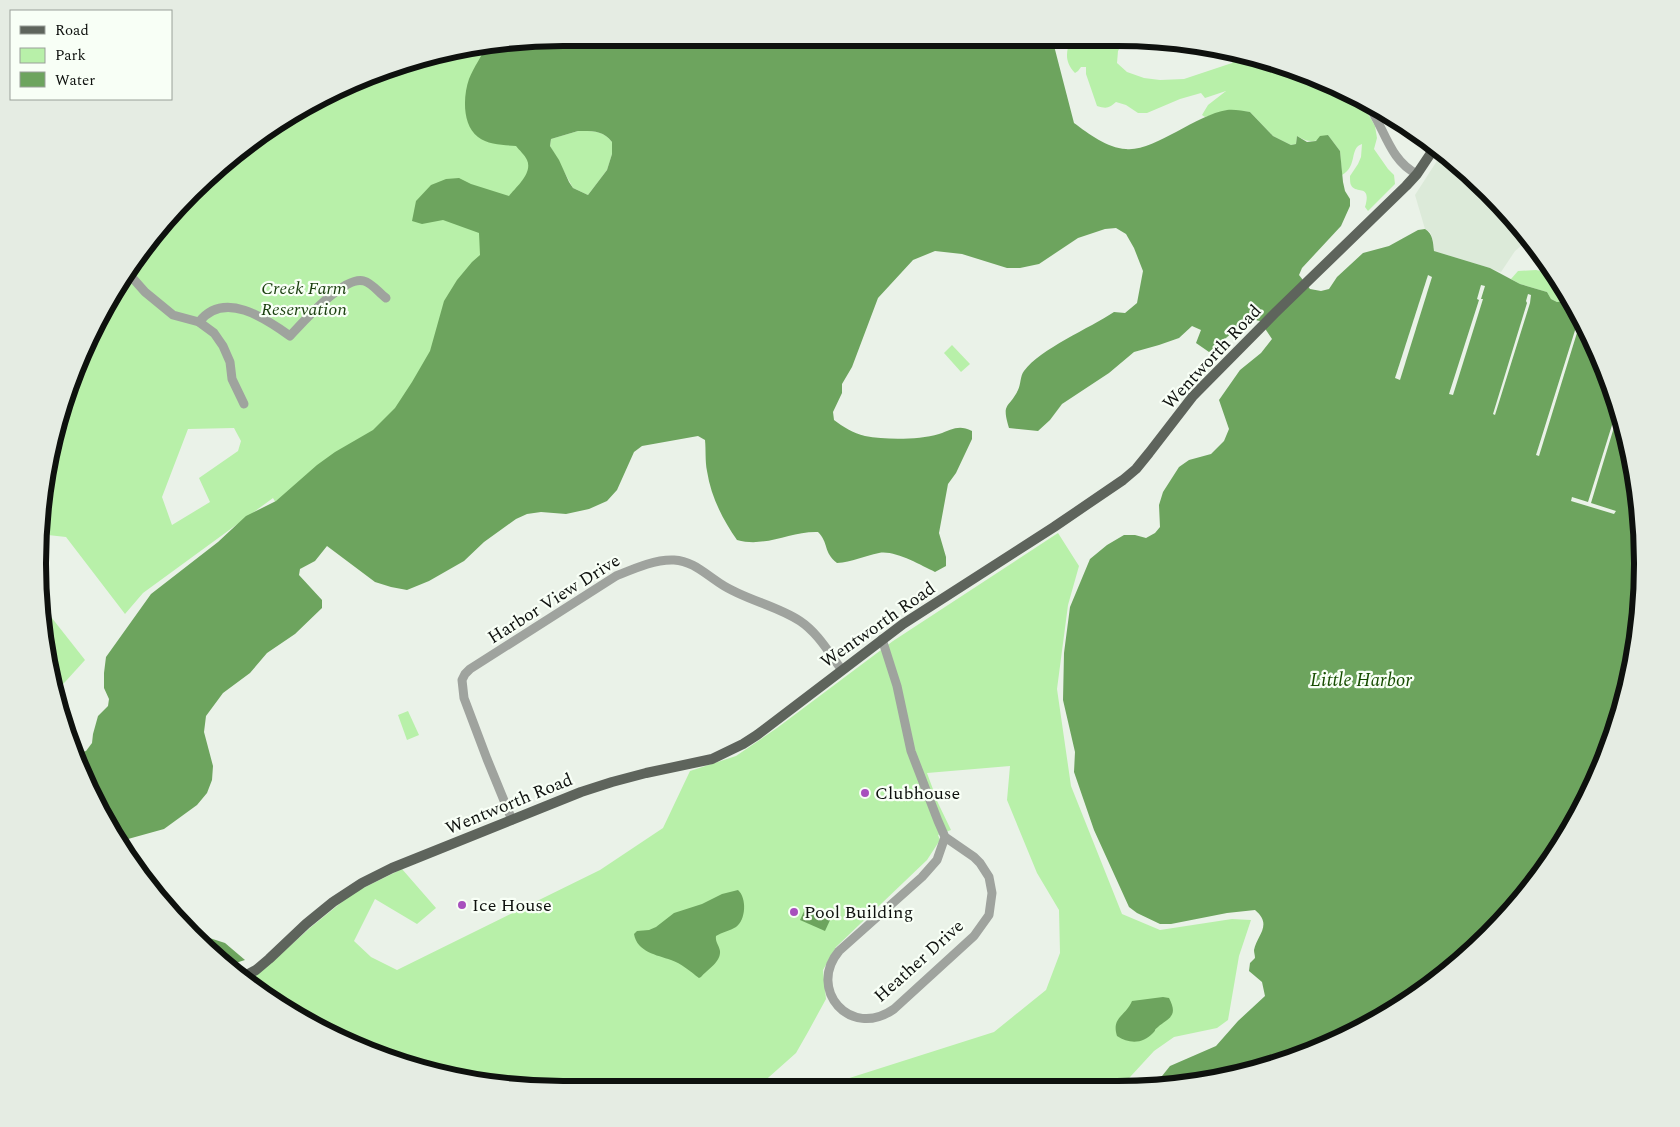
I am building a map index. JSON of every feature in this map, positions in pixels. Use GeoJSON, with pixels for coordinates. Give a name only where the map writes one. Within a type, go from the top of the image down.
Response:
{"type":"FeatureCollection","features":[{"type":"Feature","properties":{"kind":"main road","name":"Wentworth Road"},"geometry":{"type":"LineString","coordinates":[[249,974],[269,959],[320,912],[362,883],[408,862],[581,792],[646,773],[712,759],[757,735],[903,624],[1059,524],[1136,469],[1193,396],[1417,174],[1431,153]]}},
{"type":"Feature","properties":{"kind":"street"},"geometry":{"type":"LineString","coordinates":[[1373,115],[1394,152],[1408,170],[1417,174]]}},
{"type":"Feature","properties":{"kind":"street"},"geometry":{"type":"LineString","coordinates":[[132,278],[145,292],[172,314],[198,322],[214,333],[223,346],[230,362],[232,379],[244,404]]}},
{"type":"Feature","properties":{"kind":"street"},"geometry":{"type":"LineString","coordinates":[[198,322],[214,309],[233,308],[261,317],[290,336],[340,288],[352,282],[358,280],[366,282],[386,298]]}},
{"type":"Feature","properties":{"kind":"street","name":"Harbor View Drive"},"geometry":{"type":"LineString","coordinates":[[512,820],[470,716],[464,698],[462,680],[470,669],[616,576],[656,562],[673,560],[690,563],[734,592],[801,621],[829,651],[842,670]]}},
{"type":"Feature","properties":{"kind":"street"},"geometry":{"type":"LineString","coordinates":[[882,639],[897,686],[911,751],[945,837]]}},
{"type":"Feature","properties":{"kind":"street","name":"Heather Drive"},"geometry":{"type":"LineString","coordinates":[[945,837],[974,857],[989,877],[992,893],[987,920],[974,936],[942,967],[887,1014],[879,1018],[862,1019],[848,1015],[836,1005],[828,984],[829,967],[833,958],[922,877],[937,860],[945,837]]}},
{"type":"Feature","properties":{"kind":"shaded area"},"geometry":{"type":"Polygon","coordinates":[[[1438,159],[1482,198],[1523,244],[1515,251],[1501,272],[1434,251],[1433,240],[1430,232],[1425,229],[1415,195],[1438,159]]]}},
{"type":"Feature","properties":{"kind":"green space"},"geometry":{"type":"Polygon","coordinates":[[[1069,46],[1121,46],[1118,51],[1117,63],[1127,72],[1144,78],[1160,80],[1184,79],[1232,63],[1234,60],[1283,74],[1314,86],[1367,112],[1375,126],[1377,138],[1374,149],[1394,175],[1395,184],[1368,211],[1365,207],[1367,200],[1365,192],[1353,188],[1350,182],[1350,176],[1361,157],[1362,144],[1356,149],[1350,167],[1342,175],[1340,151],[1328,135],[1313,141],[1297,136],[1296,144],[1291,145],[1273,136],[1250,112],[1228,110],[1205,117],[1202,115],[1208,105],[1226,91],[1205,98],[1201,93],[1180,99],[1147,113],[1138,113],[1126,105],[1116,102],[1108,107],[1097,106],[1086,74],[1086,67],[1081,67],[1075,73],[1071,69],[1067,56],[1069,46]]]}},
{"type":"Feature","properties":{"kind":"green space","name":"Creek Farm Reservation"},"geometry":{"type":"Polygon","coordinates":[[[485,53],[540,151],[488,244],[408,404],[277,505],[273,498],[143,593],[125,614],[66,537],[47,535],[47,530],[56,463],[74,397],[100,335],[116,305],[133,276],[175,222],[222,175],[276,133],[305,116],[335,100],[397,74],[463,56],[485,53]],[[234,428],[188,429],[162,497],[172,525],[210,502],[199,478],[238,451],[241,441],[234,428]]]}},
{"type":"Feature","properties":{"kind":"green space"},"geometry":{"type":"Polygon","coordinates":[[[578,131],[601,133],[612,142],[612,154],[607,170],[588,195],[573,188],[550,146],[551,139],[578,131]]]}},
{"type":"Feature","properties":{"kind":"green space"},"geometry":{"type":"Polygon","coordinates":[[[1518,271],[1544,272],[1562,302],[1557,302],[1551,299],[1547,292],[1520,284],[1511,279],[1518,271]]]}},
{"type":"Feature","properties":{"kind":"green space"},"geometry":{"type":"Polygon","coordinates":[[[952,345],[970,364],[961,372],[944,353],[952,345]]]}},
{"type":"Feature","properties":{"kind":"green space"},"geometry":{"type":"Polygon","coordinates":[[[1058,533],[1079,566],[1068,605],[1057,689],[1071,786],[1122,914],[1160,930],[1232,919],[1251,920],[1239,956],[1228,1020],[1217,1028],[1174,1037],[1154,1051],[1127,1081],[840,1081],[994,1032],[1046,990],[1060,953],[1059,910],[1037,873],[1007,800],[1010,766],[927,773],[938,803],[951,830],[938,835],[940,840],[927,860],[836,947],[823,970],[826,999],[796,1053],[765,1081],[530,1080],[463,1071],[397,1053],[366,1041],[305,1011],[276,994],[252,976],[271,963],[353,893],[402,869],[436,908],[417,924],[375,899],[354,941],[371,957],[397,970],[600,870],[663,828],[690,771],[736,756],[777,728],[893,641],[1058,533]]]}},
{"type":"Feature","properties":{"kind":"green space"},"geometry":{"type":"Polygon","coordinates":[[[49,614],[85,660],[61,686],[56,664],[49,614]]]}},
{"type":"Feature","properties":{"kind":"green space"},"geometry":{"type":"Polygon","coordinates":[[[408,711],[419,735],[407,740],[398,715],[408,711]]]}},
{"type":"Feature","properties":{"kind":"water","name":"Little Harbor"},"geometry":{"type":"Polygon","coordinates":[[[1054,46],[1074,123],[1098,140],[1112,146],[1126,149],[1149,145],[1215,113],[1230,110],[1250,112],[1273,136],[1291,145],[1296,144],[1297,136],[1307,142],[1316,141],[1320,136],[1328,135],[1340,151],[1343,182],[1345,191],[1350,199],[1350,206],[1341,226],[1302,268],[1299,275],[1310,289],[1321,291],[1329,289],[1337,277],[1363,253],[1389,246],[1418,230],[1425,229],[1431,236],[1434,251],[1490,268],[1520,284],[1547,292],[1551,299],[1557,302],[1562,302],[1580,335],[1606,397],[1624,463],[1633,530],[1633,597],[1624,664],[1606,730],[1580,792],[1564,822],[1547,851],[1527,878],[1505,905],[1458,952],[1404,994],[1375,1011],[1345,1027],[1283,1053],[1217,1071],[1160,1079],[1170,1066],[1216,1046],[1238,1021],[1265,996],[1262,982],[1249,971],[1250,963],[1255,958],[1254,950],[1262,930],[1263,920],[1255,910],[1227,913],[1171,924],[1160,924],[1129,907],[1094,830],[1074,772],[1075,752],[1063,700],[1064,653],[1070,607],[1090,559],[1107,545],[1124,535],[1146,538],[1155,533],[1160,527],[1159,505],[1163,492],[1179,467],[1189,460],[1211,454],[1224,441],[1229,429],[1219,400],[1240,370],[1261,353],[1272,339],[1260,321],[1249,319],[1209,352],[1196,343],[1201,330],[1192,326],[1179,338],[1134,352],[1109,373],[1062,404],[1050,420],[1038,431],[1009,428],[1006,414],[1007,406],[1018,390],[1023,373],[1031,363],[1053,347],[1114,312],[1125,313],[1137,303],[1143,271],[1126,234],[1116,228],[1105,229],[1078,238],[1039,264],[1020,268],[1007,268],[962,254],[935,251],[913,260],[878,298],[852,367],[842,384],[842,393],[833,412],[834,420],[856,433],[882,438],[922,437],[959,428],[972,431],[972,439],[956,473],[948,484],[939,533],[946,557],[946,566],[935,572],[907,559],[885,553],[837,563],[830,555],[824,540],[818,532],[808,532],[758,542],[737,540],[722,516],[715,499],[706,467],[705,440],[698,436],[642,446],[634,452],[617,490],[607,501],[589,509],[566,514],[541,512],[527,514],[516,519],[484,542],[464,561],[429,581],[407,590],[375,582],[327,546],[315,561],[300,569],[299,575],[322,600],[322,608],[295,634],[267,653],[250,673],[223,693],[206,716],[204,732],[213,766],[212,780],[207,793],[197,805],[164,829],[127,840],[100,792],[83,752],[86,751],[92,743],[98,716],[108,706],[109,699],[104,688],[106,657],[151,594],[218,542],[246,516],[276,501],[317,465],[373,430],[395,408],[412,382],[430,351],[444,301],[457,280],[480,255],[479,233],[443,220],[422,224],[412,221],[416,201],[431,185],[446,179],[459,178],[471,184],[509,196],[523,180],[528,170],[527,160],[516,146],[486,142],[473,132],[469,125],[465,102],[469,79],[483,53],[530,47],[1054,46]],[[578,131],[551,139],[550,146],[573,188],[588,195],[607,170],[612,154],[612,142],[609,138],[593,131],[578,131]]]}},
{"type":"Feature","properties":{"kind":"water"},"geometry":{"type":"Polygon","coordinates":[[[738,890],[744,903],[742,919],[736,927],[716,936],[720,955],[713,966],[699,978],[675,961],[643,949],[636,940],[634,934],[637,931],[649,930],[674,913],[702,904],[722,894],[738,890]]]}},
{"type":"Feature","properties":{"kind":"water"},"geometry":{"type":"Polygon","coordinates":[[[806,907],[831,918],[825,931],[800,920],[806,907]]]}},
{"type":"Feature","properties":{"kind":"water"},"geometry":{"type":"Polygon","coordinates":[[[206,937],[225,943],[245,960],[236,963],[206,937]]]}},
{"type":"Feature","properties":{"kind":"water"},"geometry":{"type":"Polygon","coordinates":[[[1169,998],[1173,1013],[1149,1037],[1136,1042],[1117,1036],[1116,1025],[1132,1001],[1169,998]]]}},
{"type":"Feature","properties":{"kind":"pier"},"geometry":{"type":"Polygon","coordinates":[[[1428,275],[1432,277],[1400,380],[1395,378],[1428,275]]]}},
{"type":"Feature","properties":{"kind":"pier"},"geometry":{"type":"Polygon","coordinates":[[[1481,285],[1485,286],[1481,299],[1483,299],[1453,395],[1449,394],[1479,300],[1477,299],[1481,285]]]}},
{"type":"Feature","properties":{"kind":"pier"},"geometry":{"type":"Polygon","coordinates":[[[1528,294],[1531,295],[1530,303],[1495,415],[1493,414],[1527,303],[1528,294]]]}},
{"type":"Feature","properties":{"kind":"pier"},"geometry":{"type":"Polygon","coordinates":[[[1576,327],[1578,331],[1539,456],[1536,455],[1576,327]]]}},
{"type":"Feature","properties":{"kind":"pier"},"geometry":{"type":"Polygon","coordinates":[[[1613,421],[1615,425],[1591,503],[1616,511],[1614,514],[1571,501],[1572,497],[1588,502],[1613,421]]]}},
{"type":"Feature","properties":{"kind":"place","name":"Clubhouse"},"geometry":{"type":"Point","coordinates":[865,793]}},
{"type":"Feature","properties":{"kind":"place","name":"Ice House"},"geometry":{"type":"Point","coordinates":[462,905]}},
{"type":"Feature","properties":{"kind":"place","name":"Pool Building"},"geometry":{"type":"Point","coordinates":[794,912]}}]}
